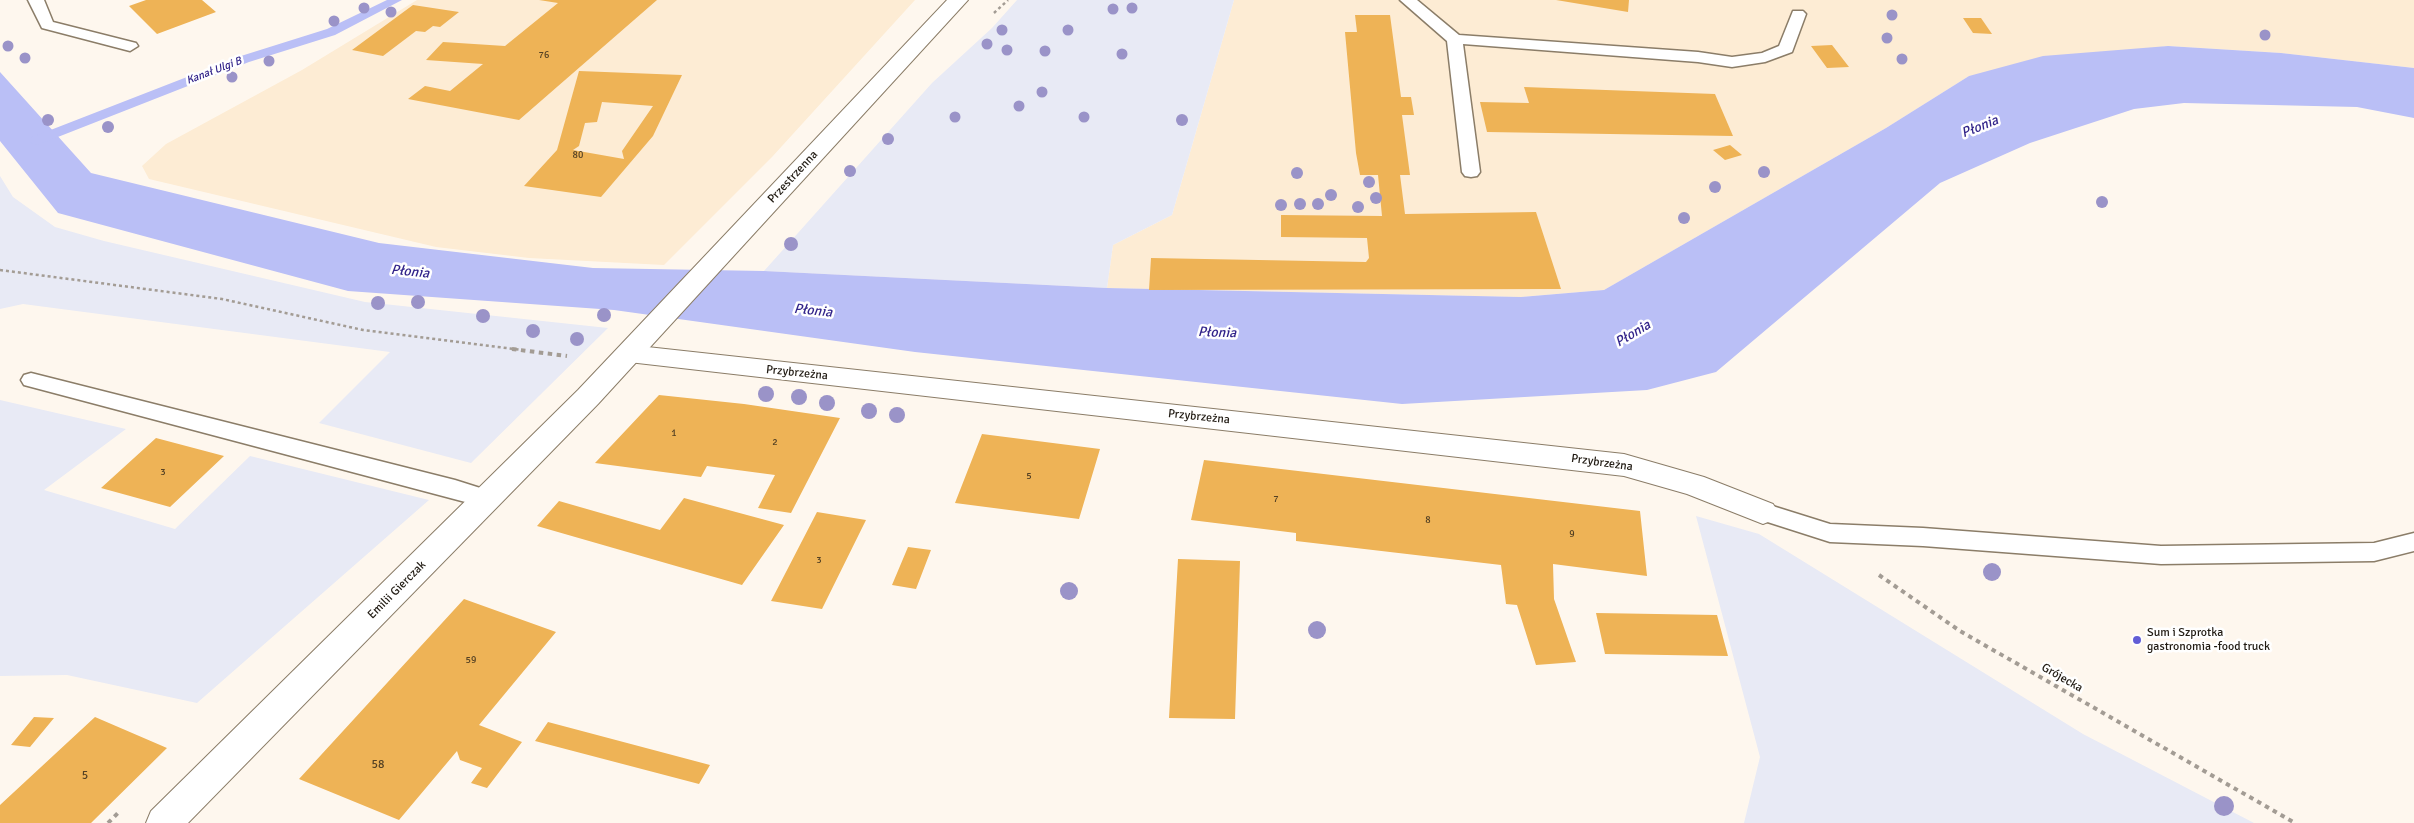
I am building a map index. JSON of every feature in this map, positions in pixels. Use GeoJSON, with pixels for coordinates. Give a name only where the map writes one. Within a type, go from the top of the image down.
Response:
{"type":"FeatureCollection","features":[{"type":"Feature","properties":{"kind":"street","name":"Przestrzenna"},"geometry":{"type":"LineString","coordinates":[[629,354],[958,0]]}},
{"type":"Feature","properties":{"kind":"street","name":"Emilii Gierczak"},"geometry":{"type":"LineString","coordinates":[[164,823],[488,500],[629,354]]}},
{"type":"Feature","properties":{"kind":"street","name":"Przybrzeżna"},"geometry":{"type":"LineString","coordinates":[[629,354],[1624,465],[1694,485],[1763,512]]}},
{"type":"Feature","properties":{"kind":"lane"},"geometry":{"type":"LineString","coordinates":[[36,0],[47,25],[130,46]]}},
{"type":"Feature","properties":{"kind":"lane"},"geometry":{"type":"LineString","coordinates":[[1408,0],[1455,39],[1698,57],[1732,62],[1765,57],[1786,49],[1798,14]]}},
{"type":"Feature","properties":{"kind":"lane"},"geometry":{"type":"LineString","coordinates":[[1455,39],[1471,172]]}},
{"type":"Feature","properties":{"kind":"lane"},"geometry":{"type":"LineString","coordinates":[[31,380],[455,489],[488,500]]}},
{"type":"Feature","properties":{"kind":"lane"},"geometry":{"type":"LineString","coordinates":[[1763,512],[1830,533],[1933,538],[2161,555],[2374,552],[2414,542]]}},
{"type":"Feature","properties":{"kind":"path"},"geometry":{"type":"LineString","coordinates":[[0,270],[222,299],[363,330],[576,357]]}},
{"type":"Feature","properties":{"kind":"path","name":"Grójecka"},"geometry":{"type":"LineString","coordinates":[[1830,533],[1867,566],[1960,631],[2295,823]]}},
{"type":"Feature","properties":{"kind":"shaded area"},"geometry":{"type":"Polygon","coordinates":[[[417,0],[915,0],[772,157],[664,265],[529,258],[436,247],[149,179],[142,166],[166,144],[302,70],[417,0]]]}},
{"type":"Feature","properties":{"kind":"shaded area"},"geometry":{"type":"Polygon","coordinates":[[[1017,0],[1234,0],[1172,215],[1113,245],[1107,288],[764,271],[932,83],[992,28],[1017,0]]]}},
{"type":"Feature","properties":{"kind":"shaded area"},"geometry":{"type":"Polygon","coordinates":[[[1234,0],[2414,0],[2414,68],[2281,53],[2168,46],[1969,76],[1886,128],[1604,290],[1521,297],[1107,288],[1113,245],[1172,215],[1234,0]]]}},
{"type":"Feature","properties":{"kind":"shaded area"},"geometry":{"type":"Polygon","coordinates":[[[0,176],[13,197],[55,227],[104,241],[365,302],[608,328],[471,463],[319,423],[390,352],[23,304],[0,309],[0,176]]]}},
{"type":"Feature","properties":{"kind":"shaded area"},"geometry":{"type":"Polygon","coordinates":[[[0,400],[126,429],[44,490],[175,529],[250,456],[429,500],[197,703],[67,675],[0,676],[0,400]]]}},
{"type":"Feature","properties":{"kind":"shaded area"},"geometry":{"type":"Polygon","coordinates":[[[1696,516],[1759,534],[2083,734],[2254,823],[1744,823],[1760,757],[1696,516]]]}},
{"type":"Feature","properties":{"kind":"water","name":"Płonia"},"geometry":{"type":"Polygon","coordinates":[[[2168,46],[2281,53],[2414,68],[2414,118],[2357,107],[2184,103],[2134,109],[2030,143],[1940,183],[1716,372],[1647,390],[1402,404],[915,352],[614,310],[348,291],[58,213],[0,141],[0,72],[91,173],[379,243],[593,268],[764,271],[1107,288],[1521,297],[1604,290],[1886,128],[1969,76],[2043,56],[2168,46]]]}},
{"type":"Feature","properties":{"kind":"building"},"geometry":{"type":"Polygon","coordinates":[[[146,0],[202,0],[216,12],[157,34],[129,6],[146,0]]]}},
{"type":"Feature","properties":{"kind":"building"},"geometry":{"type":"Polygon","coordinates":[[[539,0],[657,0],[519,120],[408,99],[425,86],[450,91],[483,64],[426,60],[443,42],[505,46],[558,3],[539,0]]]}},
{"type":"Feature","properties":{"kind":"building"},"geometry":{"type":"Polygon","coordinates":[[[1556,0],[1629,0],[1628,12],[1556,0]]]}},
{"type":"Feature","properties":{"kind":"building"},"geometry":{"type":"Polygon","coordinates":[[[413,5],[459,12],[440,27],[433,26],[425,32],[416,31],[383,56],[352,50],[413,5]]]}},
{"type":"Feature","properties":{"kind":"building"},"geometry":{"type":"Polygon","coordinates":[[[1355,15],[1390,15],[1401,97],[1411,97],[1414,115],[1402,115],[1410,175],[1400,175],[1405,214],[1536,212],[1561,289],[1149,290],[1151,258],[1366,262],[1369,258],[1367,238],[1281,237],[1281,215],[1382,216],[1378,175],[1360,175],[1356,153],[1345,32],[1357,32],[1355,15]]]}},
{"type":"Feature","properties":{"kind":"building"},"geometry":{"type":"Polygon","coordinates":[[[1963,18],[1981,18],[1992,34],[1973,33],[1963,18]]]}},
{"type":"Feature","properties":{"kind":"building"},"geometry":{"type":"Polygon","coordinates":[[[1832,45],[1849,67],[1827,68],[1811,46],[1832,45]]]}},
{"type":"Feature","properties":{"kind":"building"},"geometry":{"type":"Polygon","coordinates":[[[579,71],[682,75],[653,136],[601,197],[524,186],[557,150],[579,71]],[[602,102],[597,122],[585,123],[579,146],[573,150],[624,159],[622,151],[653,106],[602,102]]]}},
{"type":"Feature","properties":{"kind":"building"},"geometry":{"type":"Polygon","coordinates":[[[1524,87],[1715,94],[1733,136],[1487,132],[1480,102],[1529,103],[1524,87]]]}},
{"type":"Feature","properties":{"kind":"building"},"geometry":{"type":"Polygon","coordinates":[[[1730,145],[1742,155],[1725,160],[1713,150],[1730,145]]]}},
{"type":"Feature","properties":{"kind":"building"},"geometry":{"type":"Polygon","coordinates":[[[659,395],[744,404],[840,418],[791,513],[758,508],[775,475],[707,466],[701,477],[595,463],[659,395]]]}},
{"type":"Feature","properties":{"kind":"building"},"geometry":{"type":"Polygon","coordinates":[[[982,434],[1100,449],[1079,519],[955,503],[982,434]]]}},
{"type":"Feature","properties":{"kind":"building"},"geometry":{"type":"Polygon","coordinates":[[[156,438],[224,456],[170,507],[101,488],[156,438]]]}},
{"type":"Feature","properties":{"kind":"building"},"geometry":{"type":"Polygon","coordinates":[[[1204,460],[1640,511],[1647,576],[1553,564],[1554,599],[1576,662],[1536,665],[1517,605],[1506,604],[1501,565],[1296,541],[1296,533],[1191,520],[1204,460]]]}},
{"type":"Feature","properties":{"kind":"building"},"geometry":{"type":"Polygon","coordinates":[[[684,498],[784,525],[742,585],[537,526],[559,501],[660,530],[684,498]]]}},
{"type":"Feature","properties":{"kind":"building"},"geometry":{"type":"Polygon","coordinates":[[[817,512],[866,520],[822,609],[771,601],[817,512]]]}},
{"type":"Feature","properties":{"kind":"building"},"geometry":{"type":"Polygon","coordinates":[[[908,547],[931,550],[916,589],[892,585],[908,547]]]}},
{"type":"Feature","properties":{"kind":"building"},"geometry":{"type":"Polygon","coordinates":[[[1178,559],[1240,561],[1235,719],[1169,718],[1178,559]]]}},
{"type":"Feature","properties":{"kind":"building"},"geometry":{"type":"Polygon","coordinates":[[[464,599],[556,632],[479,725],[522,742],[487,788],[471,783],[482,768],[460,760],[457,751],[399,820],[299,779],[464,599]]]}},
{"type":"Feature","properties":{"kind":"building"},"geometry":{"type":"Polygon","coordinates":[[[1596,613],[1717,615],[1728,656],[1605,654],[1596,613]]]}},
{"type":"Feature","properties":{"kind":"building"},"geometry":{"type":"Polygon","coordinates":[[[34,717],[54,718],[30,747],[11,745],[34,717]]]}},
{"type":"Feature","properties":{"kind":"building"},"geometry":{"type":"Polygon","coordinates":[[[95,717],[167,748],[91,823],[0,823],[0,805],[95,717]]]}},
{"type":"Feature","properties":{"kind":"building"},"geometry":{"type":"Polygon","coordinates":[[[548,722],[710,765],[699,784],[535,741],[548,722]]]}},
{"type":"Feature","properties":{"kind":"waterway","name":"Kanał Ulgi B"},"geometry":{"type":"LineString","coordinates":[[35,141],[245,59],[331,32],[396,0]]}},
{"type":"Feature","properties":{"kind":"place","name":"Sum i Szprotka gastronomia -food truck"},"geometry":{"type":"Point","coordinates":[2137,640]}}]}
